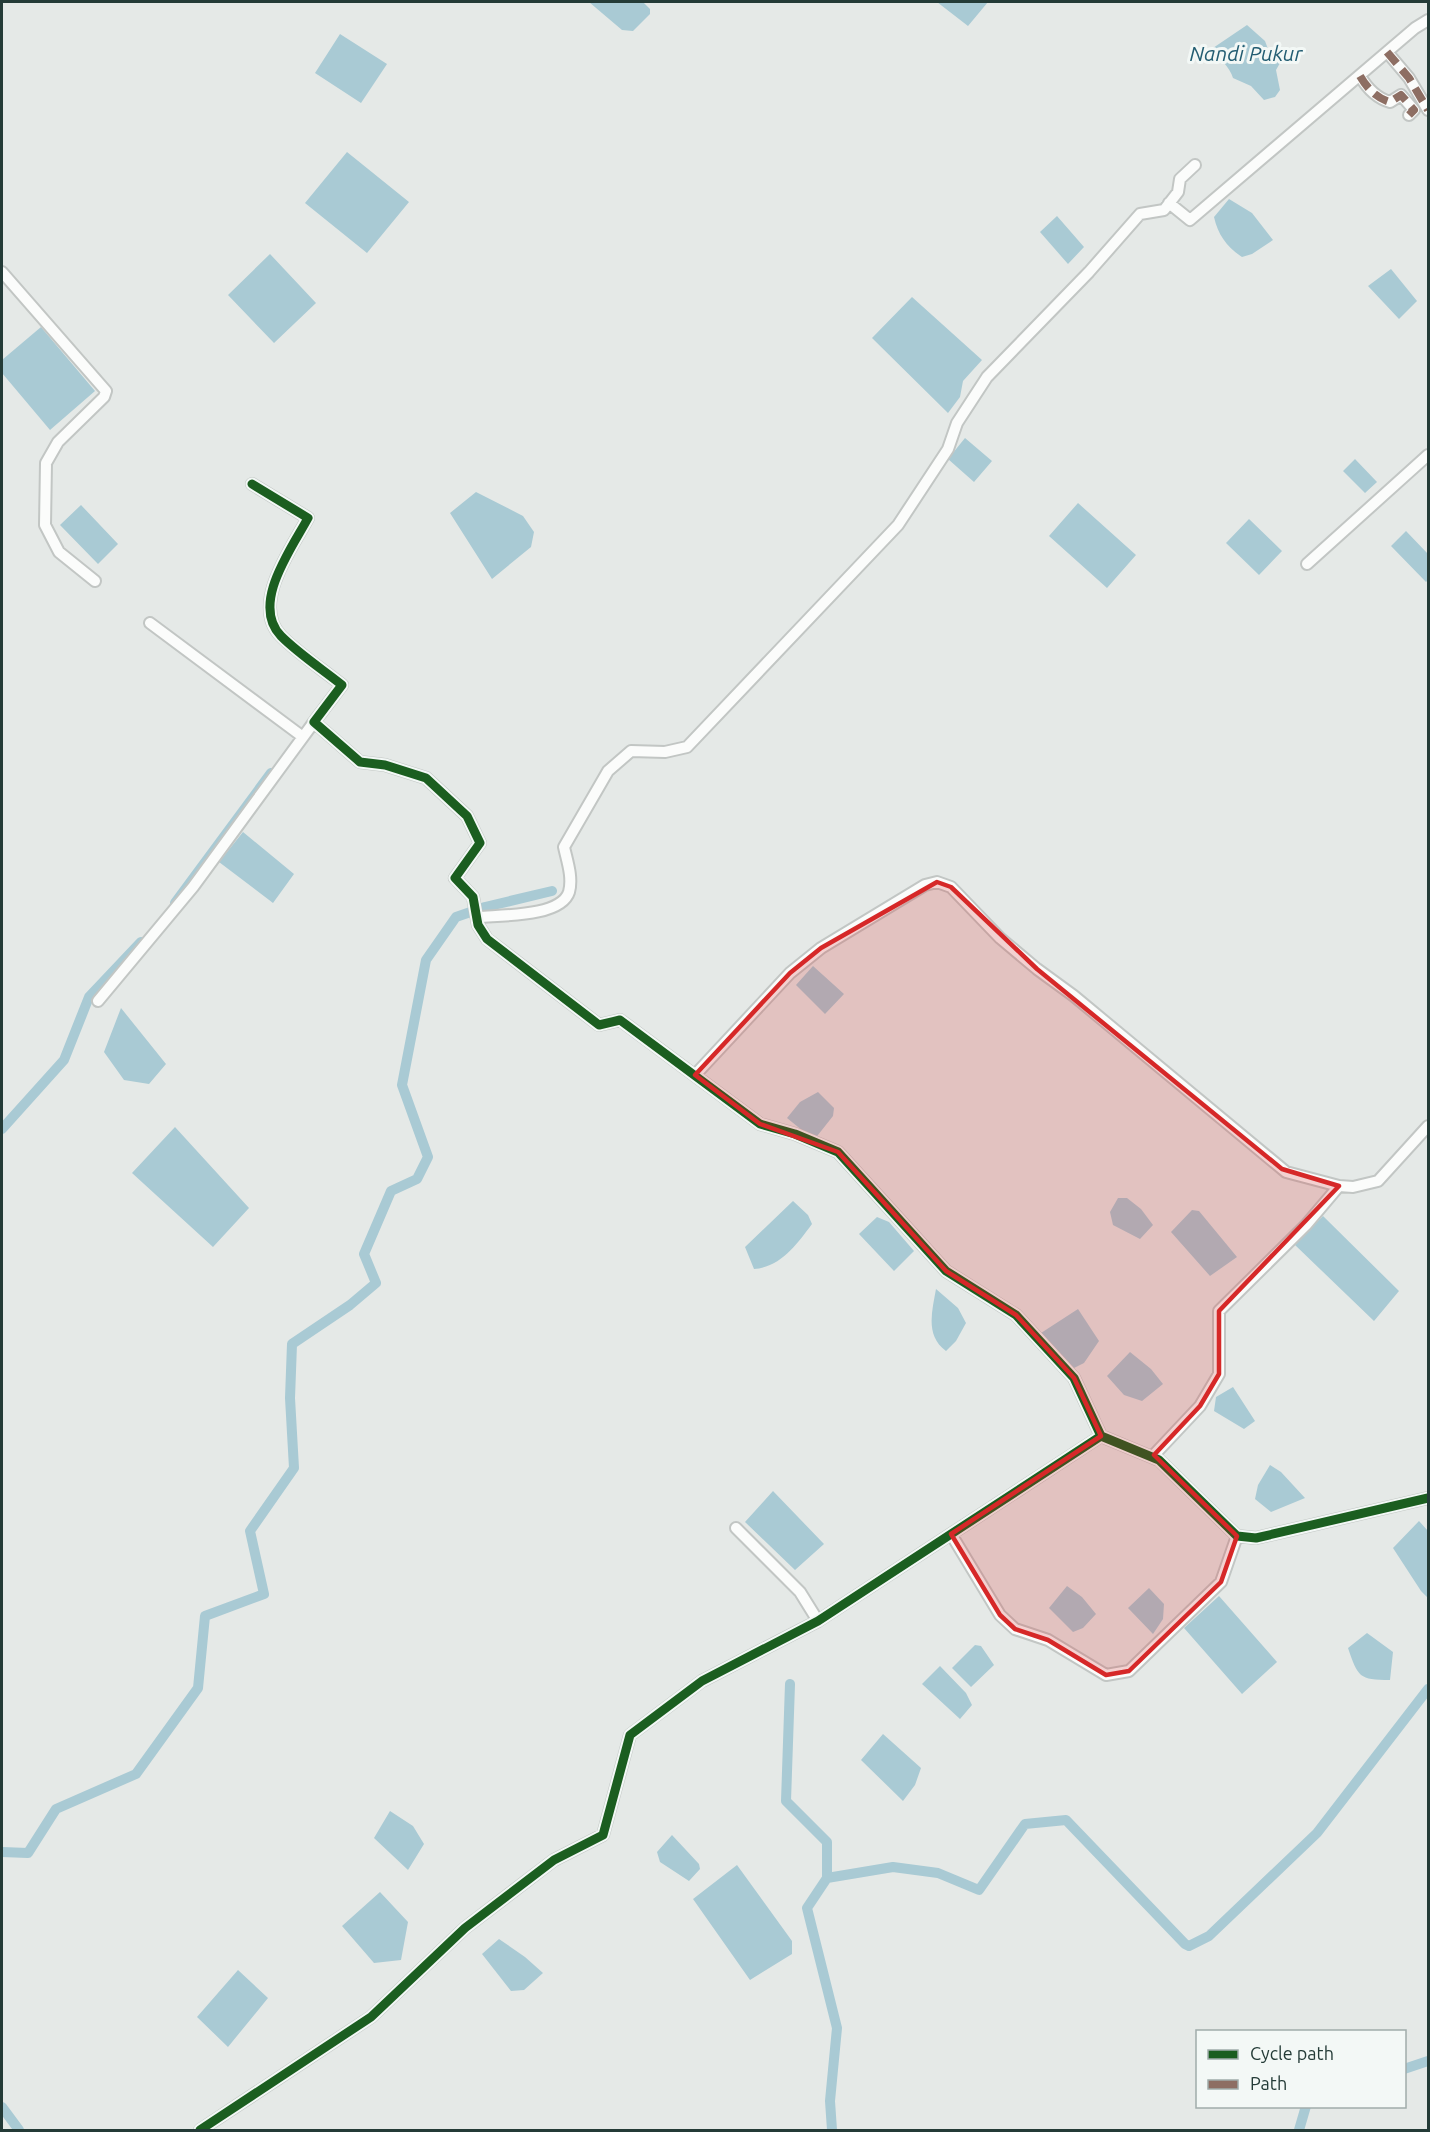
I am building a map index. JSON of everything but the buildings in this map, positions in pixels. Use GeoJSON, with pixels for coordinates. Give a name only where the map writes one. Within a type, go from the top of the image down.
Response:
{"type":"FeatureCollection","features":[{"type":"Feature","properties":{"kind":"street"},"geometry":{"type":"LineString","coordinates":[[1169,203],[1190,219],[1415,28],[1428,20]]}},
{"type":"Feature","properties":{"kind":"street"},"geometry":{"type":"LineString","coordinates":[[1388,52],[1428,110]]}},
{"type":"Feature","properties":{"kind":"street"},"geometry":{"type":"LineString","coordinates":[[1360,76],[1366,87],[1382,100],[1390,102],[1401,96],[1414,110],[1409,115]]}},
{"type":"Feature","properties":{"kind":"street"},"geometry":{"type":"LineString","coordinates":[[479,917],[554,909],[564,901],[569,894],[571,875],[564,847],[608,771],[631,751],[664,752],[687,747],[898,525],[948,449],[957,423],[987,376],[1089,272],[1140,214],[1164,210],[1178,192],[1180,179],[1196,165]]}},
{"type":"Feature","properties":{"kind":"street"},"geometry":{"type":"LineString","coordinates":[[2,272],[106,391],[104,397],[58,442],[46,463],[45,525],[58,552],[95,581]]}},
{"type":"Feature","properties":{"kind":"street"},"geometry":{"type":"LineString","coordinates":[[1306,564],[1428,455]]}},
{"type":"Feature","properties":{"kind":"street"},"geometry":{"type":"LineString","coordinates":[[98,1001],[193,887],[342,686],[279,634],[269,609],[274,581],[308,518],[252,484]]}},
{"type":"Feature","properties":{"kind":"street"},"geometry":{"type":"LineString","coordinates":[[150,623],[303,737]]}},
{"type":"Feature","properties":{"kind":"street"},"geometry":{"type":"LineString","coordinates":[[314,722],[360,762],[385,765],[426,778],[467,816],[480,843],[455,878],[473,897],[479,917],[478,925],[488,939],[599,1025],[620,1020],[760,1124],[795,1134],[838,1152],[946,1271],[1016,1315],[1074,1378],[1101,1436],[1159,1461],[1237,1536],[1256,1538],[1428,1498]]}},
{"type":"Feature","properties":{"kind":"street"},"geometry":{"type":"LineString","coordinates":[[694,1075],[790,973],[821,948],[926,885],[937,882],[951,887],[1000,938],[1074,996],[1282,1169],[1340,1186],[1353,1187],[1378,1181],[1428,1126]]}},
{"type":"Feature","properties":{"kind":"street"},"geometry":{"type":"LineString","coordinates":[[1152,1457],[1200,1406],[1220,1374],[1219,1311],[1306,1225],[1340,1186]]}},
{"type":"Feature","properties":{"kind":"street"},"geometry":{"type":"LineString","coordinates":[[200,2130],[371,2017],[465,1928],[554,1860],[603,1835],[630,1735],[702,1681],[818,1621],[1101,1436]]}},
{"type":"Feature","properties":{"kind":"street"},"geometry":{"type":"LineString","coordinates":[[736,1528],[800,1592],[818,1621]]}},
{"type":"Feature","properties":{"kind":"street"},"geometry":{"type":"LineString","coordinates":[[951,1534],[1000,1615],[1007,1622],[1015,1629],[1048,1640],[1106,1675],[1129,1671],[1221,1581],[1237,1536]]}},
{"type":"Feature","properties":{"kind":"highlighted area"},"geometry":{"type":"Polygon","coordinates":[[[937,882],[951,887],[1037,969],[1282,1169],[1339,1186],[1219,1311],[1219,1374],[1200,1406],[1154,1455],[1237,1536],[1221,1582],[1129,1671],[1106,1675],[1048,1640],[1015,1629],[1000,1615],[951,1534],[1101,1436],[1074,1378],[1016,1315],[946,1271],[838,1152],[760,1124],[695,1075],[790,973],[821,948],[937,882]]]}},
{"type":"Feature","properties":{"kind":"water"},"geometry":{"type":"Polygon","coordinates":[[[589,2],[643,2],[650,9],[650,14],[633,31],[622,30],[589,2]]]}},
{"type":"Feature","properties":{"kind":"water"},"geometry":{"type":"Polygon","coordinates":[[[937,2],[988,2],[968,26],[937,2]]]}},
{"type":"Feature","properties":{"kind":"water","name":"Nandi Pukur"},"geometry":{"type":"Polygon","coordinates":[[[1247,25],[1265,41],[1271,57],[1280,63],[1276,70],[1280,90],[1275,97],[1264,100],[1251,86],[1233,78],[1213,48],[1247,25]]]}},
{"type":"Feature","properties":{"kind":"water"},"geometry":{"type":"Polygon","coordinates":[[[340,34],[387,64],[361,103],[315,73],[340,34]]]}},
{"type":"Feature","properties":{"kind":"water"},"geometry":{"type":"Polygon","coordinates":[[[347,152],[409,202],[367,253],[305,203],[347,152]]]}},
{"type":"Feature","properties":{"kind":"water"},"geometry":{"type":"Polygon","coordinates":[[[1229,199],[1252,213],[1273,240],[1252,254],[1242,257],[1232,249],[1221,235],[1214,217],[1229,199]]]}},
{"type":"Feature","properties":{"kind":"water"},"geometry":{"type":"Polygon","coordinates":[[[1057,216],[1084,247],[1068,264],[1040,232],[1057,216]]]}},
{"type":"Feature","properties":{"kind":"water"},"geometry":{"type":"Polygon","coordinates":[[[270,254],[316,303],[274,343],[228,295],[270,254]]]}},
{"type":"Feature","properties":{"kind":"water"},"geometry":{"type":"Polygon","coordinates":[[[1391,269],[1417,301],[1399,319],[1368,286],[1391,269]]]}},
{"type":"Feature","properties":{"kind":"water"},"geometry":{"type":"Polygon","coordinates":[[[912,297],[982,360],[963,381],[960,397],[948,413],[872,338],[912,297]]]}},
{"type":"Feature","properties":{"kind":"water"},"geometry":{"type":"Polygon","coordinates":[[[41,327],[95,391],[50,430],[2,373],[2,360],[41,327]]]}},
{"type":"Feature","properties":{"kind":"water"},"geometry":{"type":"Polygon","coordinates":[[[965,438],[992,461],[974,482],[948,459],[965,438]]]}},
{"type":"Feature","properties":{"kind":"water"},"geometry":{"type":"Polygon","coordinates":[[[1355,459],[1377,482],[1365,493],[1343,471],[1355,459]]]}},
{"type":"Feature","properties":{"kind":"water"},"geometry":{"type":"Polygon","coordinates":[[[476,492],[523,516],[534,532],[531,547],[492,579],[450,513],[476,492]]]}},
{"type":"Feature","properties":{"kind":"water"},"geometry":{"type":"Polygon","coordinates":[[[1078,503],[1136,555],[1107,588],[1049,536],[1078,503]]]}},
{"type":"Feature","properties":{"kind":"water"},"geometry":{"type":"Polygon","coordinates":[[[81,505],[118,544],[98,564],[60,525],[81,505]]]}},
{"type":"Feature","properties":{"kind":"water"},"geometry":{"type":"Polygon","coordinates":[[[1249,519],[1282,551],[1259,575],[1226,543],[1249,519]]]}},
{"type":"Feature","properties":{"kind":"water"},"geometry":{"type":"Polygon","coordinates":[[[1406,531],[1428,554],[1428,580],[1426,582],[1391,546],[1406,531]]]}},
{"type":"Feature","properties":{"kind":"water"},"geometry":{"type":"Polygon","coordinates":[[[243,832],[294,874],[273,903],[219,862],[243,832]]]}},
{"type":"Feature","properties":{"kind":"water"},"geometry":{"type":"Polygon","coordinates":[[[813,966],[844,994],[825,1014],[796,985],[813,966]]]}},
{"type":"Feature","properties":{"kind":"water"},"geometry":{"type":"Polygon","coordinates":[[[121,1008],[166,1064],[149,1084],[124,1080],[104,1052],[121,1008]]]}},
{"type":"Feature","properties":{"kind":"water"},"geometry":{"type":"Polygon","coordinates":[[[818,1092],[834,1108],[833,1116],[814,1140],[787,1118],[800,1102],[818,1092]]]}},
{"type":"Feature","properties":{"kind":"water"},"geometry":{"type":"Polygon","coordinates":[[[175,1127],[249,1208],[213,1247],[132,1173],[175,1127]]]}},
{"type":"Feature","properties":{"kind":"water"},"geometry":{"type":"Polygon","coordinates":[[[1118,1198],[1127,1198],[1141,1209],[1153,1225],[1140,1239],[1113,1225],[1110,1212],[1118,1198]]]}},
{"type":"Feature","properties":{"kind":"water"},"geometry":{"type":"Polygon","coordinates":[[[793,1201],[808,1215],[812,1224],[788,1253],[772,1264],[754,1269],[745,1247],[793,1201]]]}},
{"type":"Feature","properties":{"kind":"water"},"geometry":{"type":"Polygon","coordinates":[[[1192,1210],[1199,1211],[1237,1257],[1210,1276],[1171,1232],[1192,1210]]]}},
{"type":"Feature","properties":{"kind":"water"},"geometry":{"type":"Polygon","coordinates":[[[1323,1216],[1399,1291],[1374,1321],[1295,1245],[1323,1216]]]}},
{"type":"Feature","properties":{"kind":"water"},"geometry":{"type":"Polygon","coordinates":[[[877,1217],[889,1222],[914,1251],[894,1271],[859,1234],[877,1217]]]}},
{"type":"Feature","properties":{"kind":"water"},"geometry":{"type":"Polygon","coordinates":[[[936,1289],[958,1308],[966,1323],[956,1341],[946,1351],[939,1345],[933,1330],[932,1315],[936,1289]]]}},
{"type":"Feature","properties":{"kind":"water"},"geometry":{"type":"Polygon","coordinates":[[[1078,1309],[1099,1341],[1084,1363],[1072,1369],[1041,1333],[1078,1309]]]}},
{"type":"Feature","properties":{"kind":"water"},"geometry":{"type":"Polygon","coordinates":[[[1130,1352],[1151,1369],[1163,1384],[1142,1401],[1124,1395],[1107,1376],[1130,1352]]]}},
{"type":"Feature","properties":{"kind":"water"},"geometry":{"type":"Polygon","coordinates":[[[1233,1387],[1255,1421],[1244,1429],[1214,1411],[1216,1397],[1233,1387]]]}},
{"type":"Feature","properties":{"kind":"water"},"geometry":{"type":"Polygon","coordinates":[[[1270,1465],[1281,1472],[1305,1498],[1271,1512],[1255,1499],[1258,1485],[1270,1465]]]}},
{"type":"Feature","properties":{"kind":"water"},"geometry":{"type":"Polygon","coordinates":[[[773,1491],[824,1544],[795,1570],[745,1522],[773,1491]]]}},
{"type":"Feature","properties":{"kind":"water"},"geometry":{"type":"Polygon","coordinates":[[[1419,1521],[1428,1531],[1428,1598],[1393,1548],[1419,1521]]]}},
{"type":"Feature","properties":{"kind":"water"},"geometry":{"type":"Polygon","coordinates":[[[1067,1586],[1082,1597],[1096,1614],[1083,1628],[1073,1632],[1049,1608],[1067,1586]]]}},
{"type":"Feature","properties":{"kind":"water"},"geometry":{"type":"Polygon","coordinates":[[[1149,1588],[1164,1604],[1163,1619],[1153,1634],[1128,1608],[1149,1588]]]}},
{"type":"Feature","properties":{"kind":"water"},"geometry":{"type":"Polygon","coordinates":[[[1219,1596],[1277,1662],[1242,1694],[1184,1628],[1219,1596]]]}},
{"type":"Feature","properties":{"kind":"water"},"geometry":{"type":"Polygon","coordinates":[[[1367,1633],[1393,1652],[1390,1680],[1366,1678],[1354,1665],[1348,1648],[1367,1633]]]}},
{"type":"Feature","properties":{"kind":"water"},"geometry":{"type":"Polygon","coordinates":[[[975,1645],[981,1646],[994,1665],[971,1687],[952,1668],[975,1645]]]}},
{"type":"Feature","properties":{"kind":"water"},"geometry":{"type":"Polygon","coordinates":[[[940,1666],[966,1693],[972,1705],[960,1719],[922,1684],[940,1666]]]}},
{"type":"Feature","properties":{"kind":"water"},"geometry":{"type":"Polygon","coordinates":[[[883,1734],[921,1768],[915,1785],[903,1801],[861,1760],[883,1734]]]}},
{"type":"Feature","properties":{"kind":"water"},"geometry":{"type":"Polygon","coordinates":[[[390,1811],[413,1826],[424,1844],[408,1870],[374,1838],[390,1811]]]}},
{"type":"Feature","properties":{"kind":"water"},"geometry":{"type":"Polygon","coordinates":[[[672,1835],[699,1864],[700,1869],[689,1881],[660,1862],[657,1852],[672,1835]]]}},
{"type":"Feature","properties":{"kind":"water"},"geometry":{"type":"Polygon","coordinates":[[[737,1865],[792,1941],[792,1954],[750,1980],[693,1899],[737,1865]]]}},
{"type":"Feature","properties":{"kind":"water"},"geometry":{"type":"Polygon","coordinates":[[[380,1892],[408,1922],[401,1960],[374,1963],[342,1926],[380,1892]]]}},
{"type":"Feature","properties":{"kind":"water"},"geometry":{"type":"Polygon","coordinates":[[[499,1939],[543,1973],[524,1990],[511,1991],[482,1954],[499,1939]]]}},
{"type":"Feature","properties":{"kind":"water"},"geometry":{"type":"Polygon","coordinates":[[[238,1970],[268,1998],[228,2047],[197,2017],[238,1970]]]}},
{"type":"Feature","properties":{"kind":"waterway"},"geometry":{"type":"LineString","coordinates":[[175,903],[271,773]]}},
{"type":"Feature","properties":{"kind":"waterway"},"geometry":{"type":"LineString","coordinates":[[2,1852],[28,1853],[56,1809],[136,1774],[198,1688],[205,1616],[264,1594],[250,1531],[294,1468],[290,1398],[292,1344],[350,1305],[376,1283],[364,1254],[391,1191],[417,1179],[428,1157],[402,1085],[426,960],[456,917],[485,907],[552,891]]}},
{"type":"Feature","properties":{"kind":"waterway"},"geometry":{"type":"LineString","coordinates":[[2,1129],[64,1060],[89,997],[141,942]]}},
{"type":"Feature","properties":{"kind":"waterway"},"geometry":{"type":"LineString","coordinates":[[790,1684],[786,1801],[827,1842],[827,1878],[807,1908],[837,2028],[830,2101],[832,2130]]}},
{"type":"Feature","properties":{"kind":"waterway"},"geometry":{"type":"LineString","coordinates":[[827,1878],[893,1867],[938,1873],[979,1890],[1025,1824],[1066,1820],[1189,1946],[1209,1936],[1317,1833],[1428,1689]]}},
{"type":"Feature","properties":{"kind":"waterway"},"geometry":{"type":"LineString","coordinates":[[1406,2068],[1428,2061]]}},
{"type":"Feature","properties":{"kind":"waterway"},"geometry":{"type":"LineString","coordinates":[[2,2107],[19,2130]]}},
{"type":"Feature","properties":{"kind":"waterway"},"geometry":{"type":"LineString","coordinates":[[1299,2130],[1305,2108]]}},
{"type":"Feature","properties":{"kind":"marked path"},"geometry":{"type":"LineString","coordinates":[[1387,52],[1409,78],[1428,110]]}},
{"type":"Feature","properties":{"kind":"marked path"},"geometry":{"type":"LineString","coordinates":[[1360,76],[1372,92],[1380,98],[1390,102],[1401,95],[1414,110],[1409,115]]}},
{"type":"Feature","properties":{"kind":"cycle path"},"geometry":{"type":"LineString","coordinates":[[252,484],[308,518],[277,576],[270,608],[273,623],[281,636],[342,685],[314,722],[360,762],[385,765],[426,778],[467,816],[480,843],[455,878],[473,897],[478,925],[487,939],[599,1025],[620,1020],[760,1124],[795,1134],[838,1152],[946,1271],[1016,1315],[1074,1378],[1101,1436]]}},
{"type":"Feature","properties":{"kind":"cycle path"},"geometry":{"type":"LineString","coordinates":[[200,2130],[371,2017],[465,1928],[554,1860],[603,1835],[630,1735],[702,1681],[818,1621],[1101,1436],[1159,1460],[1237,1536],[1256,1538],[1428,1498]]}}]}
